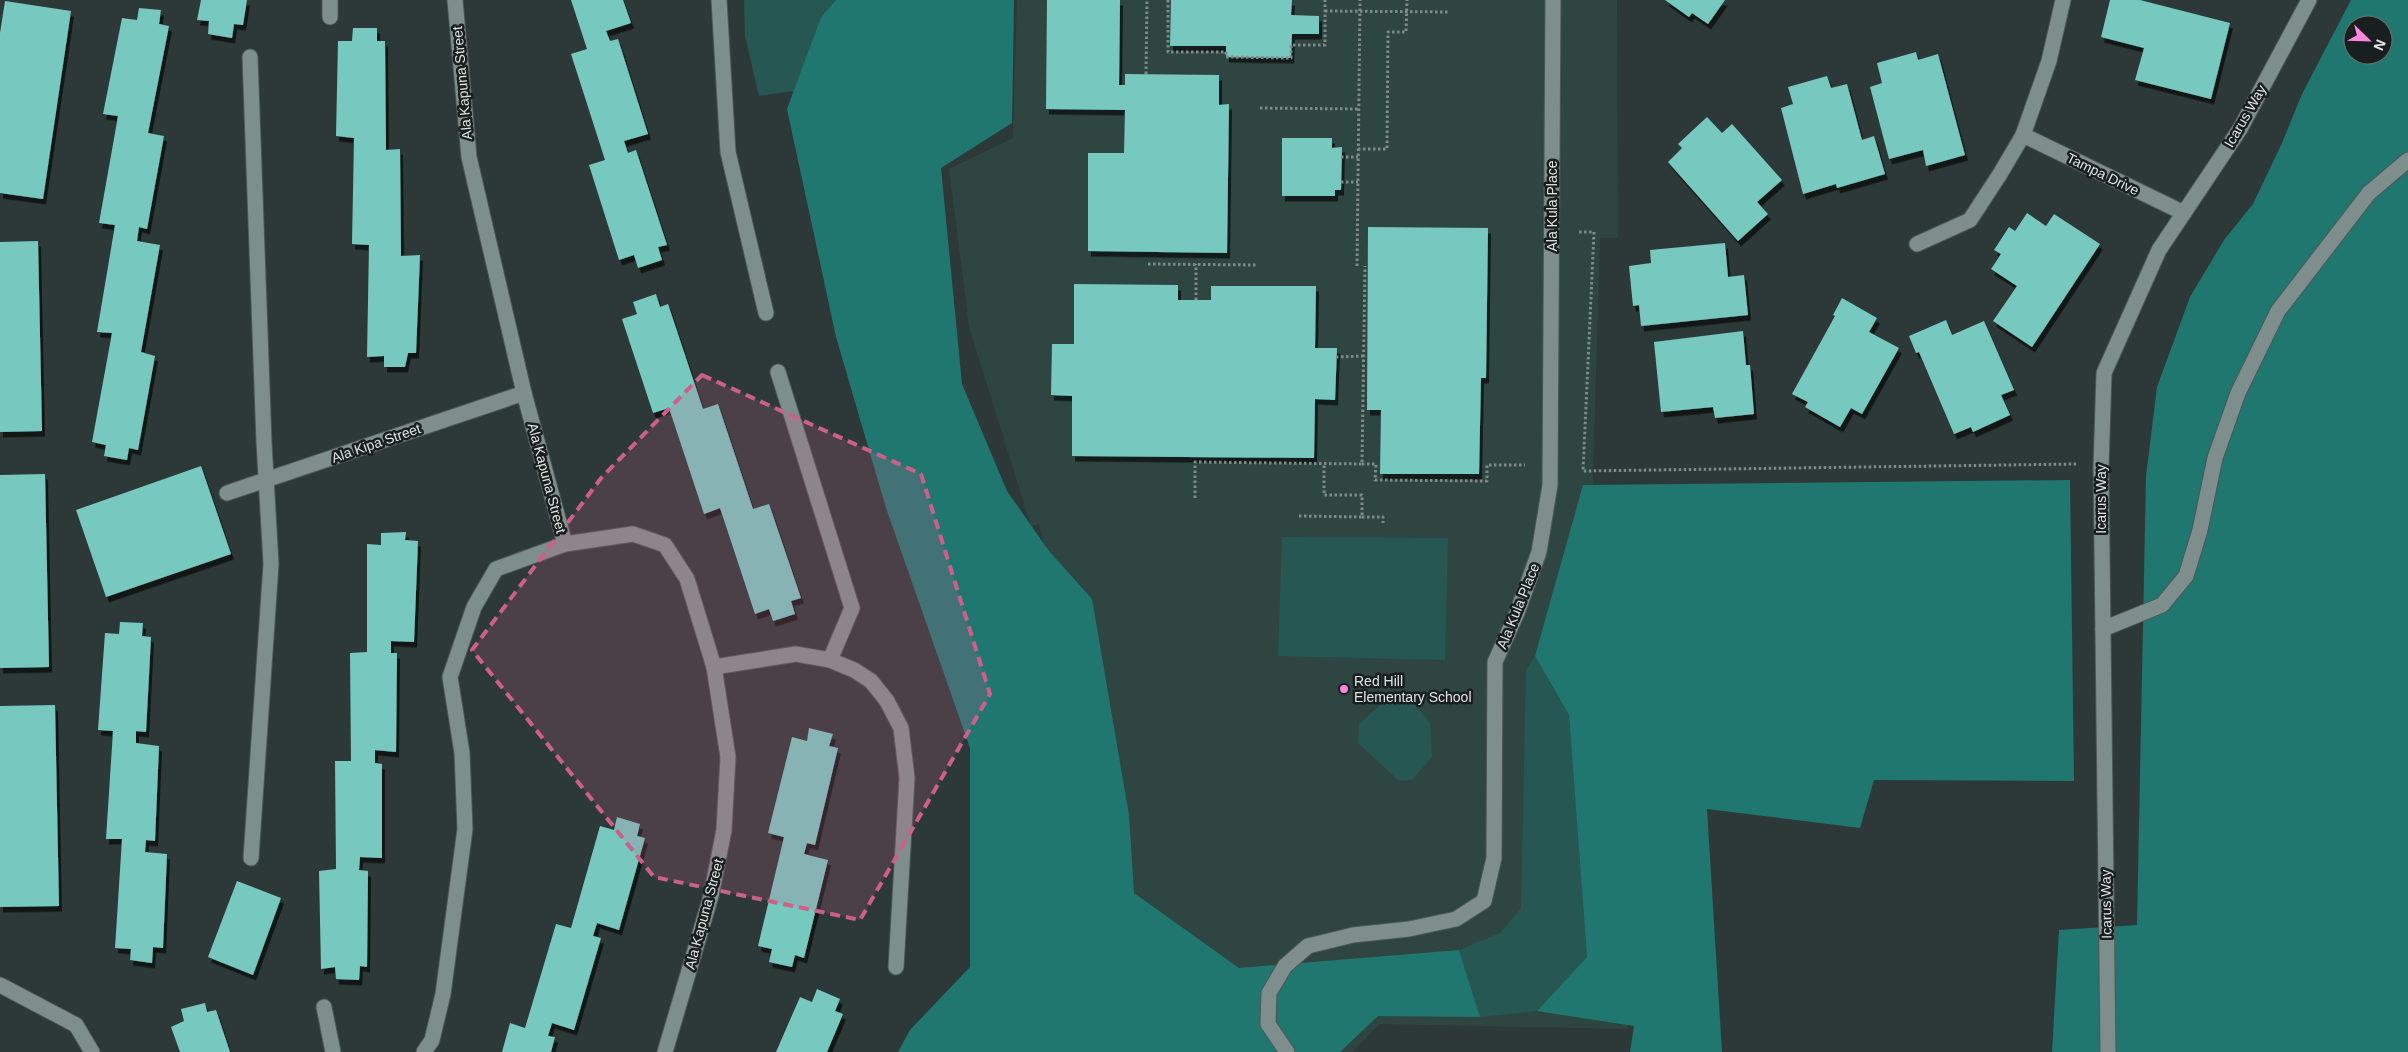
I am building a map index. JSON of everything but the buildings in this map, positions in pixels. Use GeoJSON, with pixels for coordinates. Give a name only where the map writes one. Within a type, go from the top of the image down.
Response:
{"type":"FeatureCollection","features":[{"type":"Feature","properties":{"kind":"street"},"geometry":{"type":"LineString","coordinates":[[330,0],[330,17]]}},
{"type":"Feature","properties":{"kind":"street","name":"Ala Kapuna Street"},"geometry":{"type":"LineString","coordinates":[[455,0],[469,157],[524,393],[565,544],[633,534],[665,546],[687,579],[714,667],[728,757],[724,830],[711,896],[665,1052]]}},
{"type":"Feature","properties":{"kind":"street"},"geometry":{"type":"LineString","coordinates":[[719,0],[728,152],[766,313]]}},
{"type":"Feature","properties":{"kind":"street","name":"Ala Kula Place"},"geometry":{"type":"LineString","coordinates":[[1287,1052],[1268,1024],[1269,993],[1285,966],[1308,946],[1353,935],[1410,929],[1456,919],[1484,901],[1494,858],[1495,662],[1517,613],[1539,552],[1550,485],[1553,0]]}},
{"type":"Feature","properties":{"kind":"street"},"geometry":{"type":"LineString","coordinates":[[1916,244],[1970,220],[2023,135],[2049,61],[2063,0]]}},
{"type":"Feature","properties":{"kind":"street","name":"Icarus Way"},"geometry":{"type":"LineString","coordinates":[[2108,1052],[2101,463],[2104,374],[2160,250],[2240,129],[2309,0]]}},
{"type":"Feature","properties":{"kind":"street"},"geometry":{"type":"LineString","coordinates":[[250,57],[265,480],[271,564],[251,858]]}},
{"type":"Feature","properties":{"kind":"street","name":"Tampa Drive"},"geometry":{"type":"LineString","coordinates":[[2023,135],[2184,213]]}},
{"type":"Feature","properties":{"kind":"street"},"geometry":{"type":"LineString","coordinates":[[2103,629],[2162,605],[2186,576],[2200,530],[2215,458],[2238,393],[2278,311],[2369,193],[2408,160]]}},
{"type":"Feature","properties":{"kind":"street"},"geometry":{"type":"LineString","coordinates":[[778,372],[852,608],[830,660]]}},
{"type":"Feature","properties":{"kind":"street","name":"Ala Kipa Street"},"geometry":{"type":"LineString","coordinates":[[227,492],[524,393]]}},
{"type":"Feature","properties":{"kind":"street"},"geometry":{"type":"LineString","coordinates":[[424,1052],[432,1040],[443,994],[465,829],[462,753],[450,677],[474,606],[496,569],[565,544]]}},
{"type":"Feature","properties":{"kind":"street"},"geometry":{"type":"LineString","coordinates":[[714,667],[796,654],[830,660],[854,670],[872,682],[887,701],[901,728],[906,778],[896,967]]}},
{"type":"Feature","properties":{"kind":"street"},"geometry":{"type":"LineString","coordinates":[[0,985],[76,1025],[92,1052]]}},
{"type":"Feature","properties":{"kind":"street"},"geometry":{"type":"LineString","coordinates":[[324,1007],[333,1052]]}},
{"type":"Feature","properties":{"kind":"path"},"geometry":{"type":"LineString","coordinates":[[1146,74],[1147,0]]}},
{"type":"Feature","properties":{"kind":"path"},"geometry":{"type":"LineString","coordinates":[[1168,0],[1168,52],[1226,52],[1226,57],[1291,58],[1292,45],[1325,45],[1325,0]]}},
{"type":"Feature","properties":{"kind":"path"},"geometry":{"type":"LineString","coordinates":[[1357,266],[1360,0]]}},
{"type":"Feature","properties":{"kind":"path"},"geometry":{"type":"LineString","coordinates":[[1358,149],[1387,149],[1388,32],[1406,32],[1407,0]]}},
{"type":"Feature","properties":{"kind":"path"},"geometry":{"type":"LineString","coordinates":[[1325,11],[1449,12]]}},
{"type":"Feature","properties":{"kind":"path"},"geometry":{"type":"LineString","coordinates":[[1260,108],[1358,109]]}},
{"type":"Feature","properties":{"kind":"path"},"geometry":{"type":"LineString","coordinates":[[1341,157],[1358,157]]}},
{"type":"Feature","properties":{"kind":"path"},"geometry":{"type":"LineString","coordinates":[[1341,182],[1358,182]]}},
{"type":"Feature","properties":{"kind":"path"},"geometry":{"type":"LineString","coordinates":[[1571,232],[1594,232],[1583,471],[2101,463]]}},
{"type":"Feature","properties":{"kind":"path"},"geometry":{"type":"LineString","coordinates":[[1148,264],[1258,265]]}},
{"type":"Feature","properties":{"kind":"path"},"geometry":{"type":"LineString","coordinates":[[1196,264],[1196,300]]}},
{"type":"Feature","properties":{"kind":"path"},"geometry":{"type":"LineString","coordinates":[[1362,464],[1365,266]]}},
{"type":"Feature","properties":{"kind":"path"},"geometry":{"type":"LineString","coordinates":[[1336,357],[1364,356]]}},
{"type":"Feature","properties":{"kind":"path"},"geometry":{"type":"LineString","coordinates":[[1195,498],[1195,462],[1376,464],[1376,480],[1469,481],[1487,481],[1487,465],[1549,465]]}},
{"type":"Feature","properties":{"kind":"path"},"geometry":{"type":"LineString","coordinates":[[1324,463],[1324,495],[1362,495],[1362,516]]}},
{"type":"Feature","properties":{"kind":"path"},"geometry":{"type":"LineString","coordinates":[[1299,516],[1383,517],[1383,523]]}},
{"type":"Feature","properties":{"kind":"highlighted area"},"geometry":{"type":"Polygon","coordinates":[[[702,375],[921,474],[990,694],[860,920],[654,877],[472,650],[602,477],[702,375]]]}},
{"type":"Feature","properties":{"kind":"shaded area"},"geometry":{"type":"Polygon","coordinates":[[[836,0],[1014,0],[1012,123],[941,168],[962,384],[1007,491],[1049,551],[1092,599],[1129,815],[1134,893],[1239,968],[1459,950],[1480,1017],[1378,1016],[1340,1052],[898,1052],[910,1030],[970,967],[970,748],[886,508],[836,337],[787,109],[821,17],[836,0]]]}},
{"type":"Feature","properties":{"kind":"shaded area","name":"Red Hill Elementary School"},"geometry":{"type":"Polygon","coordinates":[[[1017,0],[1617,0],[1618,238],[1600,238],[1593,476],[1628,1029],[1380,1024],[1352,1052],[1246,1052],[1119,922],[1125,853],[1039,524],[1031,526],[969,327],[949,169],[1013,138],[1017,0]]]}},
{"type":"Feature","properties":{"kind":"shaded area"},"geometry":{"type":"Polygon","coordinates":[[[2351,0],[2408,0],[2408,1052],[2052,1052],[2059,930],[2137,925],[2146,476],[2157,387],[2190,297],[2224,240],[2253,204],[2282,143],[2302,94],[2343,15],[2343,65],[2393,65],[2393,15],[2343,15],[2351,0]]]}},
{"type":"Feature","properties":{"kind":"shaded area"},"geometry":{"type":"Polygon","coordinates":[[[2070,480],[2074,781],[1874,780],[1860,828],[1707,809],[1722,1052],[1630,1052],[1634,1026],[1537,1011],[1587,957],[1569,715],[1535,656],[1583,485],[2070,480]]]}},
{"type":"Feature","properties":{"kind":"green space"},"geometry":{"type":"Polygon","coordinates":[[[744,0],[836,0],[821,17],[794,91],[759,96],[745,36],[744,0]]]}},
{"type":"Feature","properties":{"kind":"green space"},"geometry":{"type":"Polygon","coordinates":[[[1282,537],[1448,538],[1445,660],[1278,656],[1282,537]]]}},
{"type":"Feature","properties":{"kind":"green space"},"geometry":{"type":"Polygon","coordinates":[[[1535,656],[1569,715],[1587,957],[1537,1011],[1480,1017],[1459,950],[1500,933],[1521,908],[1526,670],[1535,656]]]}},
{"type":"Feature","properties":{"kind":"green space"},"geometry":{"type":"Polygon","coordinates":[[[1385,701],[1412,701],[1430,723],[1432,757],[1412,780],[1399,781],[1358,743],[1359,724],[1385,701]]]}},
{"type":"Feature","properties":{"kind":"place","name":"Red Hill Elementary School"},"geometry":{"type":"Point","coordinates":[1344,689]}}]}
